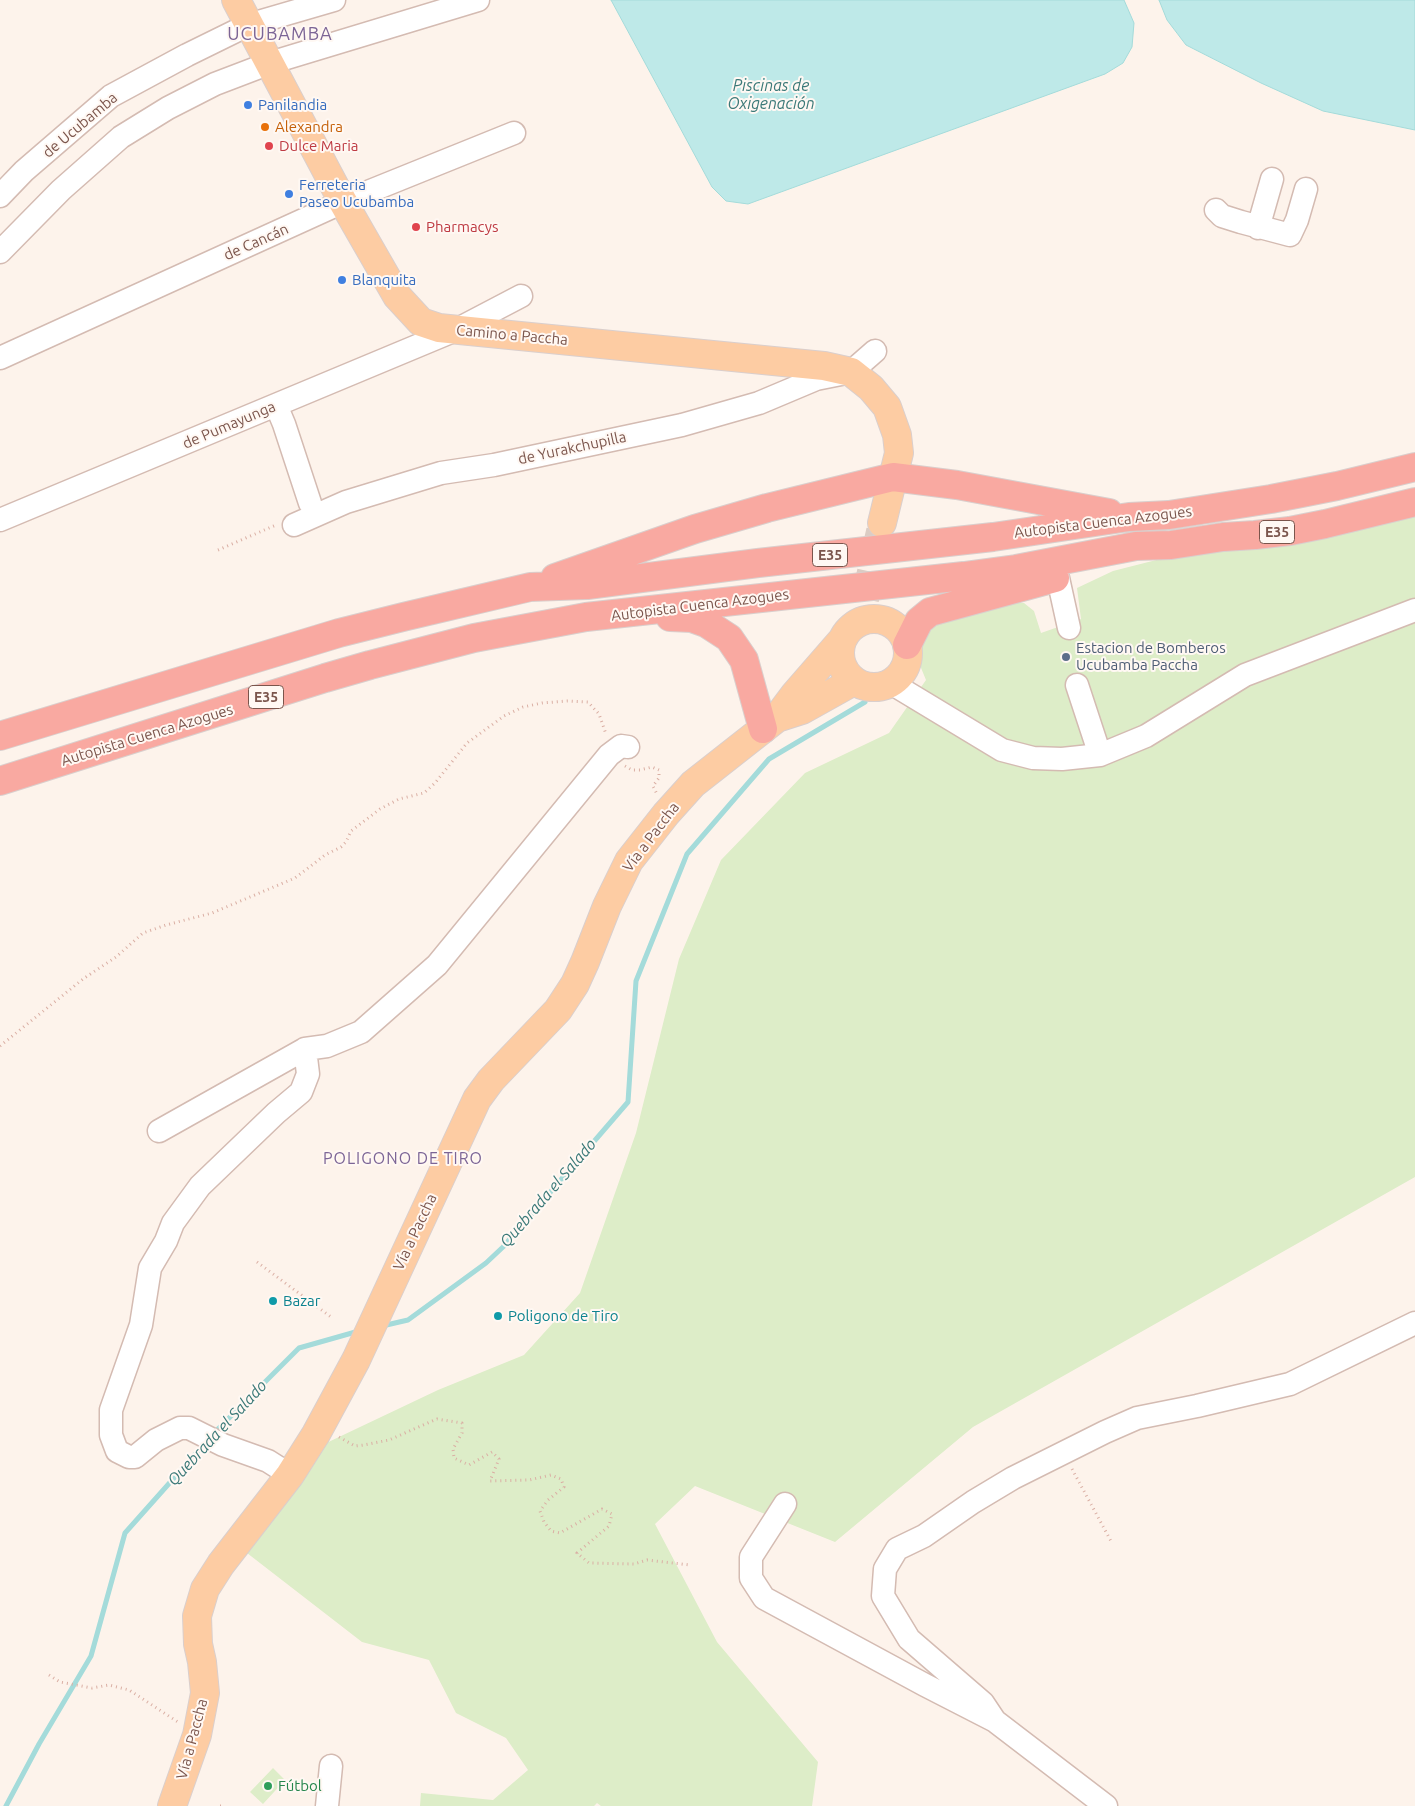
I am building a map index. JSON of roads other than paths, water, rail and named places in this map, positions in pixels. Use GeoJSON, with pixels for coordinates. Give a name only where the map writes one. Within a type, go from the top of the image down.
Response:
{"type":"FeatureCollection","features":[{"type":"Feature","properties":{"kind":"highway","name":"Autopista Cuenca Azogues"},"geometry":{"type":"LineString","coordinates":[[0,736],[330,636],[530,587],[587,585],[993,536],[1129,517],[1169,514],[1271,499],[1337,486],[1415,467]]}},
{"type":"Feature","properties":{"kind":"highway"},"geometry":{"type":"LineString","coordinates":[[530,587],[695,529],[767,508],[893,477],[957,485],[1129,517]]}},
{"type":"Feature","properties":{"kind":"highway","name":"Autopista Cuenca Azogues"},"geometry":{"type":"LineString","coordinates":[[0,781],[370,665],[474,638],[569,620],[964,576],[1016,569],[1136,546],[1171,545],[1299,529],[1388,510],[1415,502]]}},
{"type":"Feature","properties":{"kind":"highway"},"geometry":{"type":"LineString","coordinates":[[907,645],[919,621],[930,612],[1058,578],[1171,545]]}},
{"type":"Feature","properties":{"kind":"highway"},"geometry":{"type":"LineString","coordinates":[[614,615],[692,618],[706,623],[729,638],[744,660],[770,724]]}},
{"type":"Feature","properties":{"kind":"main road","name":"Camino a Paccha"},"geometry":{"type":"LineString","coordinates":[[236,0],[343,202],[398,296],[421,322],[439,328],[824,366],[851,372],[871,388],[887,407],[897,434],[899,452],[882,523]]}},
{"type":"Feature","properties":{"kind":"main road"},"geometry":{"type":"LineString","coordinates":[[865,609],[896,627],[903,635],[907,645],[908,656],[905,667],[900,676],[891,683],[872,688],[863,686],[846,673],[841,663],[840,651],[842,640],[856,624],[865,609]]}},
{"type":"Feature","properties":{"kind":"main road","name":"Vía a Paccha"},"geometry":{"type":"LineString","coordinates":[[172,1806],[197,1735],[205,1693],[198,1644],[197,1616],[204,1590],[290,1475],[316,1434],[356,1360],[477,1099],[490,1080],[558,1010],[575,984],[607,906],[629,861],[666,814],[693,784],[770,724],[842,640]]}},
{"type":"Feature","properties":{"kind":"main road","name":"Vía a Paccha"},"geometry":{"type":"LineString","coordinates":[[770,724],[802,710],[854,681]]}},
{"type":"Feature","properties":{"kind":"street","name":"de Ucubamba"},"geometry":{"type":"LineString","coordinates":[[0,196],[24,171],[111,96],[248,25],[334,0]]}},
{"type":"Feature","properties":{"kind":"street"},"geometry":{"type":"LineString","coordinates":[[0,252],[61,190],[121,137],[168,108],[215,84],[270,63],[478,0]]}},
{"type":"Feature","properties":{"kind":"street","name":"de Cancán"},"geometry":{"type":"LineString","coordinates":[[0,358],[343,202],[514,133]]}},
{"type":"Feature","properties":{"kind":"street"},"geometry":{"type":"LineString","coordinates":[[1258,228],[1272,179]]}},
{"type":"Feature","properties":{"kind":"street"},"geometry":{"type":"LineString","coordinates":[[1216,210],[1222,216],[1258,228],[1287,235],[1292,234],[1306,189]]}},
{"type":"Feature","properties":{"kind":"street","name":"de Pumayunga"},"geometry":{"type":"LineString","coordinates":[[0,520],[458,330],[521,296]]}},
{"type":"Feature","properties":{"kind":"street"},"geometry":{"type":"LineString","coordinates":[[851,372],[875,351]]}},
{"type":"Feature","properties":{"kind":"street","name":"de Yurakchupilla"},"geometry":{"type":"LineString","coordinates":[[294,525],[346,502],[441,474],[494,465],[682,425],[759,402],[816,378],[851,372]]}},
{"type":"Feature","properties":{"kind":"street"},"geometry":{"type":"LineString","coordinates":[[276,405],[310,503]]}},
{"type":"Feature","properties":{"kind":"street"},"geometry":{"type":"LineString","coordinates":[[1058,578],[1069,628]]}},
{"type":"Feature","properties":{"kind":"street"},"geometry":{"type":"LineString","coordinates":[[891,683],[1002,750],[1033,758],[1062,759],[1100,755],[1146,736],[1245,675],[1415,610]]}},
{"type":"Feature","properties":{"kind":"street"},"geometry":{"type":"LineString","coordinates":[[1077,685],[1100,755]]}},
{"type":"Feature","properties":{"kind":"street"},"geometry":{"type":"LineString","coordinates":[[160,1131],[305,1049],[327,1046],[361,1032],[437,965],[619,751]]}},
{"type":"Feature","properties":{"kind":"street"},"geometry":{"type":"LineString","coordinates":[[290,1475],[268,1461],[189,1428],[180,1428],[156,1440],[135,1457],[123,1455],[117,1451],[111,1436],[111,1410],[141,1325],[150,1268],[166,1241],[173,1223],[200,1186],[300,1092],[308,1074],[305,1049]]}},
{"type":"Feature","properties":{"kind":"street"},"geometry":{"type":"LineString","coordinates":[[995,1721],[983,1703],[910,1639],[883,1596],[885,1569],[897,1549],[924,1536],[1012,1478],[1137,1418],[1290,1384],[1415,1323]]}},
{"type":"Feature","properties":{"kind":"street"},"geometry":{"type":"LineString","coordinates":[[785,1504],[751,1557],[751,1578],[764,1598],[995,1721],[1106,1806]]}},
{"type":"Feature","properties":{"kind":"street"},"geometry":{"type":"LineString","coordinates":[[327,1806],[331,1766]]}},
{"type":"Feature","properties":{"kind":"water","name":"Piscinas de Oxigenación"},"geometry":{"type":"Polygon","coordinates":[[[611,0],[1124,0],[1134,23],[1132,47],[1123,63],[1105,74],[748,204],[726,201],[712,187],[611,0]]]}},
{"type":"Feature","properties":{"kind":"water"},"geometry":{"type":"Polygon","coordinates":[[[1159,0],[1415,0],[1415,130],[1323,111],[1261,83],[1186,45],[1167,20],[1159,0]]]}},
{"type":"Feature","properties":{"kind":"waterway","name":"Quebrada el Salado"},"geometry":{"type":"LineString","coordinates":[[382,1326],[408,1320],[486,1263],[503,1247],[628,1102],[636,981],[687,854],[769,759],[865,702]]}},
{"type":"Feature","properties":{"kind":"waterway","name":"Quebrada el Salado"},"geometry":{"type":"LineString","coordinates":[[213,1434],[299,1348],[359,1331]]}},
{"type":"Feature","properties":{"kind":"waterway","name":"Quebrada el Salado"},"geometry":{"type":"LineString","coordinates":[[6,1806],[39,1744],[91,1656],[125,1533],[206,1442]]}},
{"type":"Feature","properties":{"kind":"tunnel"},"geometry":{"type":"LineString","coordinates":[[865,599],[881,527]]}},
{"type":"Feature","properties":{"kind":"place","name":"Panilandia"},"geometry":{"type":"Point","coordinates":[248,105]}},
{"type":"Feature","properties":{"kind":"place","name":"Alexandra"},"geometry":{"type":"Point","coordinates":[265,127]}},
{"type":"Feature","properties":{"kind":"place","name":"Dulce Maria"},"geometry":{"type":"Point","coordinates":[269,146]}},
{"type":"Feature","properties":{"kind":"place","name":"Ferreteria Paseo Ucubamba"},"geometry":{"type":"Point","coordinates":[289,194]}},
{"type":"Feature","properties":{"kind":"place","name":"Pharmacys"},"geometry":{"type":"Point","coordinates":[416,227]}},
{"type":"Feature","properties":{"kind":"place","name":"Blanquita"},"geometry":{"type":"Point","coordinates":[342,280]}},
{"type":"Feature","properties":{"kind":"place","name":"Estacion de Bomberos Ucubamba Paccha"},"geometry":{"type":"Point","coordinates":[1066,657]}},
{"type":"Feature","properties":{"kind":"place","name":"Bazar"},"geometry":{"type":"Point","coordinates":[273,1301]}},
{"type":"Feature","properties":{"kind":"place","name":"Poligono de Tiro"},"geometry":{"type":"Point","coordinates":[498,1316]}},
{"type":"Feature","properties":{"kind":"place","name":"Fútbol"},"geometry":{"type":"Point","coordinates":[268,1786]}},
{"type":"Feature","properties":{"kind":"district","name":"UCUBAMBA"},"geometry":{"type":"Point","coordinates":[280,34]}},
{"type":"Feature","properties":{"kind":"district","name":"POLIGONO DE TIRO"},"geometry":{"type":"Point","coordinates":[403,1159]}}]}
